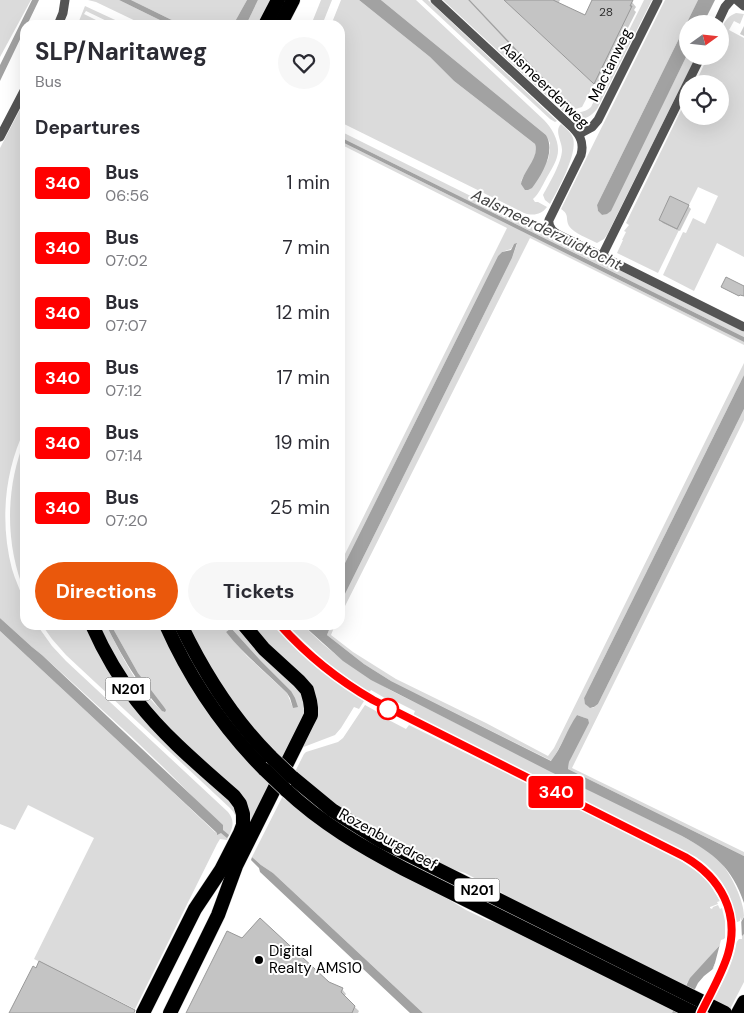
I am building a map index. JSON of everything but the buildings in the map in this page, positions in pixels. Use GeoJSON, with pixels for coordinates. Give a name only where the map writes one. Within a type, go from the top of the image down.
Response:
{"type":"FeatureCollection","features":[{"type":"Feature","properties":{"kind":"highway"},"geometry":{"type":"LineString","coordinates":[[268,20],[278,0]]}},
{"type":"Feature","properties":{"kind":"highway"},"geometry":{"type":"LineString","coordinates":[[283,20],[293,0]]}},
{"type":"Feature","properties":{"kind":"highway","name":"N201"},"geometry":{"type":"LineString","coordinates":[[94,630],[110,661],[137,701],[168,736],[234,796],[244,814],[243,825],[221,870],[195,909],[143,1013]]}},
{"type":"Feature","properties":{"kind":"highway","name":"Rozenburgdreef"},"geometry":{"type":"LineString","coordinates":[[168,630],[188,669],[234,736],[265,770],[289,784]]}},
{"type":"Feature","properties":{"kind":"highway","name":"Rozenburgdreef"},"geometry":{"type":"LineString","coordinates":[[183,630],[198,660],[223,698],[247,730],[272,757],[289,784],[326,822],[365,848],[404,869],[668,992]]}},
{"type":"Feature","properties":{"kind":"highway"},"geometry":{"type":"LineString","coordinates":[[170,1013],[218,915],[236,866],[311,715],[307,690],[248,630]]}},
{"type":"Feature","properties":{"kind":"highway","name":"N201"},"geometry":{"type":"LineString","coordinates":[[668,992],[694,1013]]}},
{"type":"Feature","properties":{"kind":"highway","name":"N201"},"geometry":{"type":"LineString","coordinates":[[668,992],[725,1013]]}},
{"type":"Feature","properties":{"kind":"highway"},"geometry":{"type":"LineString","coordinates":[[738,1013],[744,1002]]}},
{"type":"Feature","properties":{"kind":"street","name":"Aalsmeerderweg"},"geometry":{"type":"LineString","coordinates":[[435,0],[579,134],[582,145],[581,155],[549,218],[551,230],[744,327]]}},
{"type":"Feature","properties":{"kind":"street","name":"Mactanweg"},"geometry":{"type":"LineString","coordinates":[[579,134],[592,127],[598,120],[658,0]]}},
{"type":"Feature","properties":{"kind":"street"},"geometry":{"type":"LineString","coordinates":[[721,15],[731,0]]}},
{"type":"Feature","properties":{"kind":"street"},"geometry":{"type":"LineString","coordinates":[[737,0],[744,6]]}},
{"type":"Feature","properties":{"kind":"street"},"geometry":{"type":"LineString","coordinates":[[60,20],[65,1]]}},
{"type":"Feature","properties":{"kind":"street"},"geometry":{"type":"LineString","coordinates":[[602,256],[697,65]]}},
{"type":"Feature","properties":{"kind":"street"},"geometry":{"type":"LineString","coordinates":[[0,137],[20,99]]}},
{"type":"Feature","properties":{"kind":"shaded area"},"geometry":{"type":"Polygon","coordinates":[[[0,0],[31,0],[20,20],[0,57],[0,0]]]}},
{"type":"Feature","properties":{"kind":"shaded area"},"geometry":{"type":"Polygon","coordinates":[[[32,0],[39,0],[29,20],[22,20],[32,0]]]}},
{"type":"Feature","properties":{"kind":"shaded area"},"geometry":{"type":"Polygon","coordinates":[[[88,0],[119,0],[160,20],[134,20],[88,0]]]}},
{"type":"Feature","properties":{"kind":"shaded area"},"geometry":{"type":"Polygon","coordinates":[[[119,0],[131,0],[172,20],[160,20],[119,0]]]}},
{"type":"Feature","properties":{"kind":"shaded area"},"geometry":{"type":"Polygon","coordinates":[[[131,0],[247,0],[236,20],[172,20],[131,0]]]}},
{"type":"Feature","properties":{"kind":"shaded area"},"geometry":{"type":"Polygon","coordinates":[[[247,0],[258,0],[248,20],[236,20],[247,0]]]}},
{"type":"Feature","properties":{"kind":"shaded area"},"geometry":{"type":"Polygon","coordinates":[[[258,0],[272,0],[262,20],[248,20],[258,0]]]}},
{"type":"Feature","properties":{"kind":"shaded area"},"geometry":{"type":"Polygon","coordinates":[[[321,0],[332,0],[324,20],[313,20],[321,0]]]}},
{"type":"Feature","properties":{"kind":"shaded area"},"geometry":{"type":"Polygon","coordinates":[[[341,0],[359,0],[430,57],[454,81],[535,144],[536,153],[521,181],[548,160],[550,143],[546,135],[381,0],[416,0],[544,120],[550,128],[555,137],[558,152],[552,168],[533,199],[535,202],[547,207],[545,210],[537,214],[524,213],[345,124],[345,20],[333,20],[341,0]]]}},
{"type":"Feature","properties":{"kind":"shaded area"},"geometry":{"type":"Polygon","coordinates":[[[359,0],[381,0],[546,135],[549,141],[549,155],[540,176],[532,188],[525,190],[521,184],[535,154],[535,144],[454,81],[430,57],[359,0]]]}},
{"type":"Feature","properties":{"kind":"shaded area"},"geometry":{"type":"Polygon","coordinates":[[[422,0],[428,0],[557,121],[555,122],[550,119],[422,0]]]}},
{"type":"Feature","properties":{"kind":"shaded area"},"geometry":{"type":"Polygon","coordinates":[[[443,0],[468,0],[562,99],[470,0],[504,0],[594,84],[582,107],[565,113],[443,0]]]}},
{"type":"Feature","properties":{"kind":"shaded area"},"geometry":{"type":"Polygon","coordinates":[[[468,0],[562,98],[570,104],[556,94],[468,0]]]}},
{"type":"Feature","properties":{"kind":"shaded area"},"geometry":{"type":"Polygon","coordinates":[[[644,0],[652,0],[597,109],[591,115],[580,119],[568,116],[591,107],[644,0]]]}},
{"type":"Feature","properties":{"kind":"shaded area"},"geometry":{"type":"Polygon","coordinates":[[[665,0],[698,0],[691,15],[679,15],[679,39],[597,205],[598,211],[602,215],[608,213],[682,65],[692,65],[687,75],[679,75],[679,90],[607,235],[597,243],[578,233],[571,229],[565,213],[561,209],[665,0]]]}},
{"type":"Feature","properties":{"kind":"shaded area"},"geometry":{"type":"Polygon","coordinates":[[[698,0],[715,0],[708,15],[691,15],[698,0]]]}},
{"type":"Feature","properties":{"kind":"shaded area"},"geometry":{"type":"Polygon","coordinates":[[[85,6],[115,20],[105,20],[86,11],[84,14],[96,20],[79,20],[85,6]]]}},
{"type":"Feature","properties":{"kind":"shaded area"},"geometry":{"type":"Polygon","coordinates":[[[736,13],[744,14],[740,24],[734,21],[729,30],[730,16],[736,13]]]}},
{"type":"Feature","properties":{"kind":"shaded area"},"geometry":{"type":"Polygon","coordinates":[[[20,24],[20,39],[0,81],[0,65],[20,24]]]}},
{"type":"Feature","properties":{"kind":"shaded area"},"geometry":{"type":"Polygon","coordinates":[[[729,30],[744,38],[744,257],[717,243],[694,291],[663,275],[683,232],[686,233],[693,218],[705,224],[718,196],[698,187],[689,205],[670,196],[659,220],[679,230],[658,273],[617,253],[626,232],[624,231],[629,225],[626,223],[679,114],[679,125],[729,125],[729,75],[699,75],[704,65],[729,65],[729,30]]]}},
{"type":"Feature","properties":{"kind":"shaded area"},"geometry":{"type":"Polygon","coordinates":[[[679,39],[679,65],[682,65],[611,211],[602,215],[598,211],[597,205],[679,39]]]}},
{"type":"Feature","properties":{"kind":"shaded area"},"geometry":{"type":"Polygon","coordinates":[[[20,110],[20,440],[8,480],[5,516],[8,552],[20,591],[20,630],[41,630],[66,661],[228,812],[233,822],[227,840],[220,839],[217,844],[135,1009],[34,959],[94,838],[28,805],[15,830],[0,824],[0,631],[215,832],[219,833],[223,830],[135,740],[0,618],[0,148],[20,110]]]}},
{"type":"Feature","properties":{"kind":"shaded area"},"geometry":{"type":"Polygon","coordinates":[[[561,124],[573,138],[573,153],[558,190],[550,204],[543,195],[560,161],[562,147],[558,130],[561,124]]]}},
{"type":"Feature","properties":{"kind":"shaded area"},"geometry":{"type":"Polygon","coordinates":[[[345,133],[744,332],[744,337],[345,139],[345,133]]]}},
{"type":"Feature","properties":{"kind":"shaded area"},"geometry":{"type":"Polygon","coordinates":[[[345,139],[744,337],[744,342],[345,143],[345,139]]]}},
{"type":"Feature","properties":{"kind":"shaded area"},"geometry":{"type":"Polygon","coordinates":[[[345,143],[744,342],[744,345],[530,238],[345,606],[345,594],[512,258],[517,244],[514,244],[511,249],[502,252],[498,256],[345,563],[345,554],[507,228],[345,147],[345,143]]]}},
{"type":"Feature","properties":{"kind":"shaded area"},"geometry":{"type":"Polygon","coordinates":[[[517,243],[512,258],[345,594],[345,563],[498,256],[502,252],[511,250],[514,244],[517,243]]]}},
{"type":"Feature","properties":{"kind":"shaded area"},"geometry":{"type":"Polygon","coordinates":[[[744,363],[744,375],[584,698],[587,706],[593,708],[598,704],[744,409],[744,420],[572,768],[744,852],[744,856],[568,769],[585,718],[577,715],[552,761],[391,681],[364,664],[327,635],[329,630],[333,630],[331,635],[353,652],[396,679],[548,756],[554,748],[744,363]]]}},
{"type":"Feature","properties":{"kind":"shaded area"},"geometry":{"type":"Polygon","coordinates":[[[744,375],[744,409],[598,704],[590,708],[585,704],[584,698],[744,375]]]}},
{"type":"Feature","properties":{"kind":"shaded area"},"geometry":{"type":"Polygon","coordinates":[[[20,453],[20,579],[11,536],[10,516],[11,497],[20,453]]]}},
{"type":"Feature","properties":{"kind":"shaded area"},"geometry":{"type":"Polygon","coordinates":[[[0,618],[223,825],[223,830],[229,835],[227,838],[221,833],[217,835],[0,631],[0,618]]]}},
{"type":"Feature","properties":{"kind":"shaded area"},"geometry":{"type":"Polygon","coordinates":[[[46,630],[91,630],[101,651],[237,808],[236,822],[230,808],[66,655],[46,630]]]}},
{"type":"Feature","properties":{"kind":"shaded area"},"geometry":{"type":"Polygon","coordinates":[[[98,630],[109,630],[139,684],[164,712],[138,673],[114,630],[163,630],[263,776],[275,751],[266,744],[225,693],[189,630],[228,630],[226,632],[247,656],[287,693],[293,708],[291,691],[233,630],[246,630],[302,691],[306,713],[243,847],[247,817],[149,711],[98,630]]]}},
{"type":"Feature","properties":{"kind":"shaded area"},"geometry":{"type":"Polygon","coordinates":[[[109,630],[114,630],[138,673],[164,707],[165,712],[153,701],[125,659],[109,630]]]}},
{"type":"Feature","properties":{"kind":"shaded area"},"geometry":{"type":"Polygon","coordinates":[[[233,630],[291,691],[298,707],[293,708],[287,693],[226,632],[233,630]]]}},
{"type":"Feature","properties":{"kind":"shaded area"},"geometry":{"type":"Polygon","coordinates":[[[251,630],[278,630],[317,668],[364,701],[359,709],[354,707],[335,735],[301,748],[315,707],[251,630]]]}},
{"type":"Feature","properties":{"kind":"shaded area"},"geometry":{"type":"Polygon","coordinates":[[[292,630],[308,630],[345,661],[392,691],[682,836],[708,851],[721,862],[734,884],[741,901],[743,918],[737,926],[733,905],[725,887],[713,871],[696,857],[413,716],[415,711],[391,699],[390,701],[371,690],[369,693],[327,663],[292,630]]]}},
{"type":"Feature","properties":{"kind":"shaded area"},"geometry":{"type":"Polygon","coordinates":[[[309,630],[329,630],[327,635],[364,664],[391,681],[551,761],[577,715],[588,719],[589,723],[569,762],[568,769],[744,856],[744,903],[728,871],[704,849],[682,836],[551,772],[371,680],[343,661],[309,630]]]}},
{"type":"Feature","properties":{"kind":"shaded area"},"geometry":{"type":"Polygon","coordinates":[[[365,705],[406,729],[409,725],[675,857],[699,873],[709,883],[720,901],[710,908],[712,909],[718,905],[720,909],[722,908],[725,921],[725,939],[687,983],[672,1013],[423,1013],[273,873],[252,857],[304,754],[338,742],[343,738],[365,705]],[[296,773],[283,798],[466,910],[487,920],[510,927],[663,1004],[674,982],[512,900],[465,873],[442,866],[395,843],[341,810],[296,773]]]}},
{"type":"Feature","properties":{"kind":"shaded area"},"geometry":{"type":"Polygon","coordinates":[[[252,857],[273,873],[423,1013],[410,1013],[260,872],[259,868],[251,860],[252,857]]]}},
{"type":"Feature","properties":{"kind":"shaded area"},"geometry":{"type":"Polygon","coordinates":[[[744,917],[744,934],[698,983],[683,1013],[672,1013],[690,978],[744,917]]]}},
{"type":"Feature","properties":{"kind":"shaded area"},"geometry":{"type":"Polygon","coordinates":[[[744,934],[744,982],[728,1013],[707,1013],[733,959],[737,939],[744,934]]]}},
{"type":"Feature","properties":{"kind":"pier"},"geometry":{"type":"Polygon","coordinates":[[[741,917],[742,939],[739,939],[715,965],[711,973],[721,940],[740,921],[741,917]]]}},
{"type":"Feature","properties":{"kind":"bus line","name":"340"},"geometry":{"type":"LineString","coordinates":[[285,630],[328,671],[373,700],[685,857],[706,872],[718,886],[727,904],[730,914],[731,931],[730,947],[726,959],[701,1013]]}},
{"type":"Feature","properties":{"kind":"place","name":"Digital Realty AMS10"},"geometry":{"type":"Point","coordinates":[259,960]}},
{"type":"Feature","properties":{"kind":"water label","name":"Aalsmeerderzuidtocht"},"geometry":{"type":"Point","coordinates":[547,229]}}]}
